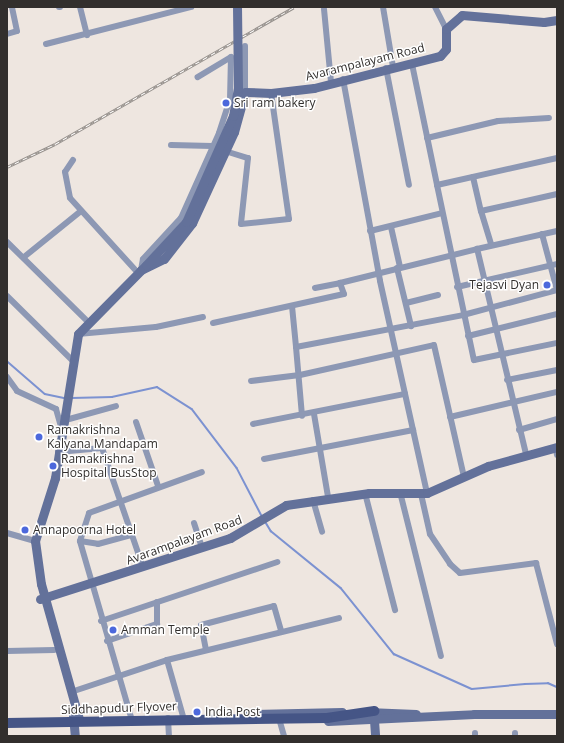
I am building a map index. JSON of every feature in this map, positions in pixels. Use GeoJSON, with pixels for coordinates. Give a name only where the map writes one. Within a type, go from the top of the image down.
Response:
{"type":"FeatureCollection","features":[{"type":"Feature","properties":{"kind":"main road","name":"Siddhapudur Flyover"},"geometry":{"type":"LineString","coordinates":[[7,724],[374,716]]}},
{"type":"Feature","properties":{"kind":"main road","name":"Siddhapudur Flyover"},"geometry":{"type":"LineString","coordinates":[[346,717],[361,721]]}},
{"type":"Feature","properties":{"kind":"street"},"geometry":{"type":"LineString","coordinates":[[7,34],[17,31],[12,7]]}},
{"type":"Feature","properties":{"kind":"street"},"geometry":{"type":"LineString","coordinates":[[80,7],[87,35]]}},
{"type":"Feature","properties":{"kind":"street"},"geometry":{"type":"LineString","coordinates":[[46,44],[87,35],[191,7]]}},
{"type":"Feature","properties":{"kind":"street"},"geometry":{"type":"LineString","coordinates":[[76,720],[54,650],[43,599],[33,540],[59,447],[72,360],[78,334],[87,321],[142,269],[186,222],[233,116],[238,88],[237,7]]}},
{"type":"Feature","properties":{"kind":"street"},"geometry":{"type":"LineString","coordinates":[[383,7],[389,68],[409,185]]}},
{"type":"Feature","properties":{"kind":"street"},"geometry":{"type":"LineString","coordinates":[[435,7],[446,29],[462,16],[544,22],[557,20]]}},
{"type":"Feature","properties":{"kind":"street"},"geometry":{"type":"LineString","coordinates":[[324,9],[331,82]]}},
{"type":"Feature","properties":{"kind":"street","name":"Avarampalayam Road"},"geometry":{"type":"LineString","coordinates":[[245,92],[271,94],[412,64],[440,56],[446,49],[446,29]]}},
{"type":"Feature","properties":{"kind":"street"},"geometry":{"type":"LineString","coordinates":[[142,269],[164,259],[182,238],[225,151],[245,92],[245,46]]}},
{"type":"Feature","properties":{"kind":"street"},"geometry":{"type":"LineString","coordinates":[[142,269],[143,259],[181,218],[212,146],[230,100],[231,57],[198,77]]}},
{"type":"Feature","properties":{"kind":"street"},"geometry":{"type":"LineString","coordinates":[[412,64],[437,185],[449,255],[474,360],[502,356],[557,343]]}},
{"type":"Feature","properties":{"kind":"street"},"geometry":{"type":"LineString","coordinates":[[344,79],[370,231],[413,430],[430,534],[450,564],[460,573],[536,562],[557,644]]}},
{"type":"Feature","properties":{"kind":"street"},"geometry":{"type":"LineString","coordinates":[[225,151],[248,158],[241,224],[289,219],[271,94]]}},
{"type":"Feature","properties":{"kind":"street"},"geometry":{"type":"LineString","coordinates":[[427,138],[498,121],[549,118]]}},
{"type":"Feature","properties":{"kind":"street"},"geometry":{"type":"LineString","coordinates":[[171,145],[212,146]]}},
{"type":"Feature","properties":{"kind":"street"},"geometry":{"type":"LineString","coordinates":[[437,185],[557,158]]}},
{"type":"Feature","properties":{"kind":"street"},"geometry":{"type":"LineString","coordinates":[[73,160],[65,172],[66,187],[81,211],[142,269]]}},
{"type":"Feature","properties":{"kind":"street"},"geometry":{"type":"LineString","coordinates":[[473,177],[490,244]]}},
{"type":"Feature","properties":{"kind":"street"},"geometry":{"type":"LineString","coordinates":[[481,211],[557,194]]}},
{"type":"Feature","properties":{"kind":"street"},"geometry":{"type":"LineString","coordinates":[[24,257],[81,211]]}},
{"type":"Feature","properties":{"kind":"street"},"geometry":{"type":"LineString","coordinates":[[370,231],[391,227],[442,213]]}},
{"type":"Feature","properties":{"kind":"street"},"geometry":{"type":"LineString","coordinates":[[391,227],[412,326]]}},
{"type":"Feature","properties":{"kind":"street"},"geometry":{"type":"LineString","coordinates":[[315,288],[477,249],[490,244],[557,231]]}},
{"type":"Feature","properties":{"kind":"street"},"geometry":{"type":"LineString","coordinates":[[296,347],[412,326],[463,315],[557,290],[554,265],[542,234]]}},
{"type":"Feature","properties":{"kind":"street"},"geometry":{"type":"LineString","coordinates":[[7,242],[24,257],[87,321]]}},
{"type":"Feature","properties":{"kind":"street"},"geometry":{"type":"LineString","coordinates":[[477,249],[519,430],[526,454]]}},
{"type":"Feature","properties":{"kind":"street"},"geometry":{"type":"LineString","coordinates":[[457,287],[554,265]]}},
{"type":"Feature","properties":{"kind":"street"},"geometry":{"type":"LineString","coordinates":[[213,323],[344,294],[340,283]]}},
{"type":"Feature","properties":{"kind":"street"},"geometry":{"type":"LineString","coordinates":[[406,303],[438,295]]}},
{"type":"Feature","properties":{"kind":"street"},"geometry":{"type":"LineString","coordinates":[[7,296],[72,360]]}},
{"type":"Feature","properties":{"kind":"street"},"geometry":{"type":"LineString","coordinates":[[292,306],[300,375],[302,416]]}},
{"type":"Feature","properties":{"kind":"street"},"geometry":{"type":"LineString","coordinates":[[468,336],[557,314]]}},
{"type":"Feature","properties":{"kind":"street"},"geometry":{"type":"LineString","coordinates":[[78,334],[156,327],[203,317]]}},
{"type":"Feature","properties":{"kind":"street"},"geometry":{"type":"LineString","coordinates":[[251,381],[300,375],[434,345],[464,477]]}},
{"type":"Feature","properties":{"kind":"street"},"geometry":{"type":"LineString","coordinates":[[508,380],[557,370]]}},
{"type":"Feature","properties":{"kind":"street"},"geometry":{"type":"LineString","coordinates":[[7,377],[17,391],[56,409],[62,421]]}},
{"type":"Feature","properties":{"kind":"street"},"geometry":{"type":"LineString","coordinates":[[450,418],[513,404],[557,392]]}},
{"type":"Feature","properties":{"kind":"street"},"geometry":{"type":"LineString","coordinates":[[253,424],[314,414],[405,394]]}},
{"type":"Feature","properties":{"kind":"street"},"geometry":{"type":"LineString","coordinates":[[62,421],[116,406]]}},
{"type":"Feature","properties":{"kind":"street"},"geometry":{"type":"LineString","coordinates":[[314,414],[328,497]]}},
{"type":"Feature","properties":{"kind":"street"},"geometry":{"type":"LineString","coordinates":[[519,430],[557,419]]}},
{"type":"Feature","properties":{"kind":"street"},"geometry":{"type":"LineString","coordinates":[[136,422],[158,486]]}},
{"type":"Feature","properties":{"kind":"street"},"geometry":{"type":"LineString","coordinates":[[264,459],[413,430]]}},
{"type":"Feature","properties":{"kind":"street"},"geometry":{"type":"LineString","coordinates":[[59,447],[102,448],[121,499],[143,567]]}},
{"type":"Feature","properties":{"kind":"street"},"geometry":{"type":"LineString","coordinates":[[424,494],[464,477],[526,454],[557,450]]}},
{"type":"Feature","properties":{"kind":"street"},"geometry":{"type":"LineString","coordinates":[[131,717],[101,621],[80,541],[89,513],[121,499],[202,472]]}},
{"type":"Feature","properties":{"kind":"street"},"geometry":{"type":"LineString","coordinates":[[400,492],[441,656]]}},
{"type":"Feature","properties":{"kind":"street","name":"Avarampalayam Road"},"geometry":{"type":"LineString","coordinates":[[43,599],[91,585],[202,548],[249,529],[286,505],[328,497],[365,493],[400,492],[424,494]]}},
{"type":"Feature","properties":{"kind":"street"},"geometry":{"type":"LineString","coordinates":[[365,493],[395,610]]}},
{"type":"Feature","properties":{"kind":"street"},"geometry":{"type":"LineString","coordinates":[[313,500],[322,532]]}},
{"type":"Feature","properties":{"kind":"street"},"geometry":{"type":"LineString","coordinates":[[194,523],[202,548]]}},
{"type":"Feature","properties":{"kind":"street"},"geometry":{"type":"LineString","coordinates":[[7,534],[33,540]]}},
{"type":"Feature","properties":{"kind":"street"},"geometry":{"type":"LineString","coordinates":[[80,541],[98,544],[132,535]]}},
{"type":"Feature","properties":{"kind":"street"},"geometry":{"type":"LineString","coordinates":[[101,621],[277,562]]}},
{"type":"Feature","properties":{"kind":"street"},"geometry":{"type":"LineString","coordinates":[[43,599],[71,692],[76,720],[75,736]]}},
{"type":"Feature","properties":{"kind":"street"},"geometry":{"type":"LineString","coordinates":[[107,641],[157,624],[157,602]]}},
{"type":"Feature","properties":{"kind":"street"},"geometry":{"type":"LineString","coordinates":[[206,650],[201,625],[274,606],[281,631]]}},
{"type":"Feature","properties":{"kind":"street"},"geometry":{"type":"LineString","coordinates":[[71,692],[118,678],[167,660],[339,618]]}},
{"type":"Feature","properties":{"kind":"street"},"geometry":{"type":"LineString","coordinates":[[7,651],[54,650]]}},
{"type":"Feature","properties":{"kind":"street"},"geometry":{"type":"LineString","coordinates":[[167,660],[183,716]]}},
{"type":"Feature","properties":{"kind":"street"},"geometry":{"type":"LineString","coordinates":[[7,720],[168,719],[183,716],[423,716],[557,714]]}},
{"type":"Feature","properties":{"kind":"street"},"geometry":{"type":"LineString","coordinates":[[7,724],[131,717],[280,722],[361,721],[374,716]]}},
{"type":"Feature","properties":{"kind":"street"},"geometry":{"type":"LineString","coordinates":[[374,716],[375,736]]}},
{"type":"Feature","properties":{"kind":"street"},"geometry":{"type":"LineString","coordinates":[[168,719],[169,736]]}},
{"type":"Feature","properties":{"kind":"street"},"geometry":{"type":"LineString","coordinates":[[280,722],[284,736]]}},
{"type":"Feature","properties":{"kind":"waterway"},"geometry":{"type":"LineString","coordinates":[[7,361],[45,394],[64,398]]}},
{"type":"Feature","properties":{"kind":"waterway"},"geometry":{"type":"LineString","coordinates":[[72,398],[112,397],[157,387],[192,409],[237,468],[262,516]]}},
{"type":"Feature","properties":{"kind":"waterway"},"geometry":{"type":"LineString","coordinates":[[265,521],[271,531],[341,588],[394,654],[472,689],[548,683],[557,687]]}},
{"type":"Feature","properties":{"kind":"railway"},"geometry":{"type":"LineString","coordinates":[[7,167],[55,144],[294,7]]}},
{"type":"Feature","properties":{"kind":"place","name":"Sri ram bakery"},"geometry":{"type":"Point","coordinates":[226,103]}},
{"type":"Feature","properties":{"kind":"place","name":"Tejasvi Dyan"},"geometry":{"type":"Point","coordinates":[547,285]}},
{"type":"Feature","properties":{"kind":"place","name":"Ramakrishna Kalyana Mandapam"},"geometry":{"type":"Point","coordinates":[39,437]}},
{"type":"Feature","properties":{"kind":"place","name":"Ramakrishna Hospital BusStop"},"geometry":{"type":"Point","coordinates":[53,466]}},
{"type":"Feature","properties":{"kind":"place","name":"Annapoorna Hotel"},"geometry":{"type":"Point","coordinates":[25,530]}},
{"type":"Feature","properties":{"kind":"place","name":"Amman Temple"},"geometry":{"type":"Point","coordinates":[113,630]}},
{"type":"Feature","properties":{"kind":"place","name":"India Post"},"geometry":{"type":"Point","coordinates":[197,712]}}]}
